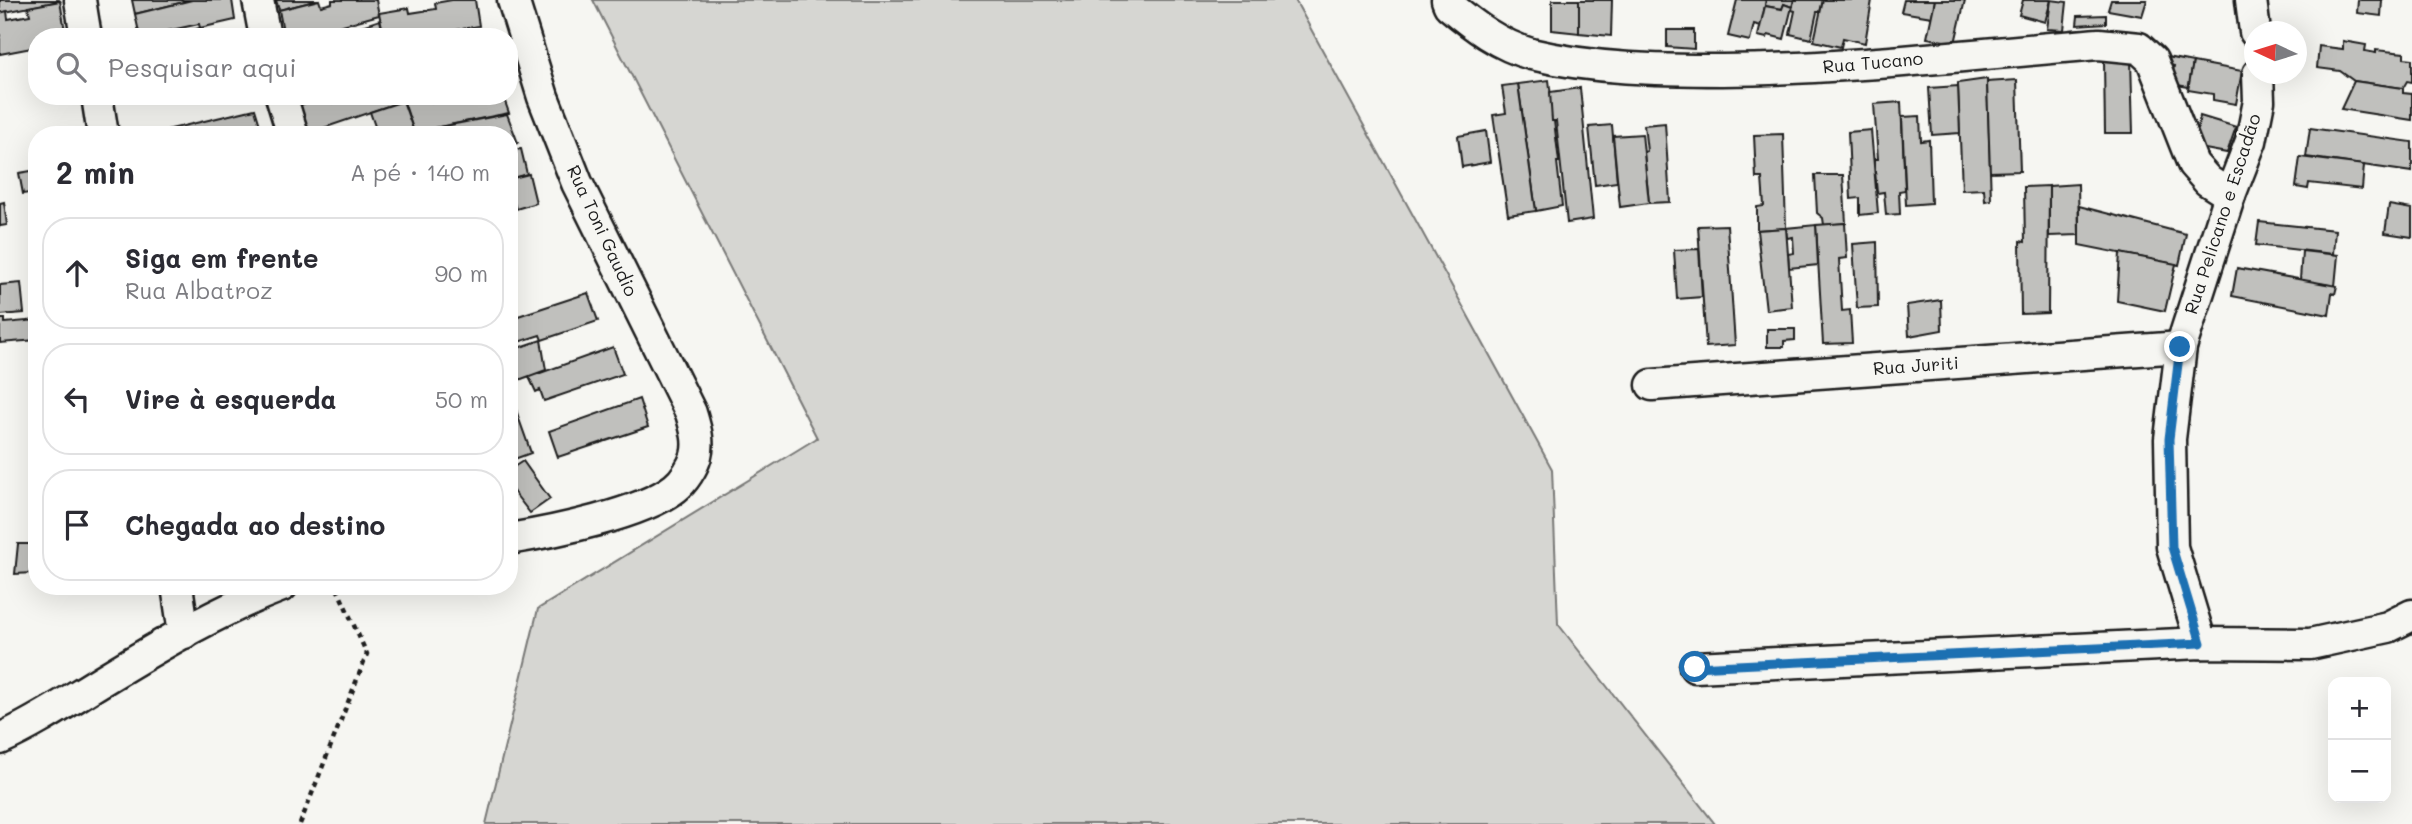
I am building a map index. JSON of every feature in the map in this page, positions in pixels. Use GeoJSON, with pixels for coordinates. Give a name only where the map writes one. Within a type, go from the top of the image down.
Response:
{"type":"FeatureCollection","features":[{"type":"Feature","properties":{"kind":"street"},"geometry":{"type":"LineString","coordinates":[[80,0],[85,28]]}},
{"type":"Feature","properties":{"kind":"street"},"geometry":{"type":"LineString","coordinates":[[258,0],[263,28]]}},
{"type":"Feature","properties":{"kind":"street","name":"Rua Toni Gaudio"},"geometry":{"type":"LineString","coordinates":[[513,0],[542,97],[577,183],[691,413],[697,435],[696,456],[684,479],[674,489],[638,507],[550,532],[518,537]]}},
{"type":"Feature","properties":{"kind":"street","name":"Rua Tucano"},"geometry":{"type":"LineString","coordinates":[[1447,0],[1449,5],[1485,34],[1530,53],[1592,64],[1662,70],[1797,70],[2099,44],[2139,48],[2152,60],[2193,164],[2208,181],[2230,195]]}},
{"type":"Feature","properties":{"kind":"street"},"geometry":{"type":"LineString","coordinates":[[2251,0],[2254,21]]}},
{"type":"Feature","properties":{"kind":"street","name":"Rua Pelicano e Escadão"},"geometry":{"type":"LineString","coordinates":[[2201,643],[2172,547],[2169,439],[2180,347],[2230,195],[2251,141],[2259,101],[2258,84]]}},
{"type":"Feature","properties":{"kind":"street"},"geometry":{"type":"LineString","coordinates":[[98,105],[102,126]]}},
{"type":"Feature","properties":{"kind":"street"},"geometry":{"type":"LineString","coordinates":[[284,105],[290,126]]}},
{"type":"Feature","properties":{"kind":"street","name":"Rua Juriti"},"geometry":{"type":"LineString","coordinates":[[1652,385],[2180,347]]}},
{"type":"Feature","properties":{"kind":"street"},"geometry":{"type":"LineString","coordinates":[[178,595],[184,633]]}},
{"type":"Feature","properties":{"kind":"street"},"geometry":{"type":"LineString","coordinates":[[0,739],[35,723],[107,677],[184,633],[259,595]]}},
{"type":"Feature","properties":{"kind":"street"},"geometry":{"type":"LineString","coordinates":[[1695,667],[2201,643],[2309,644],[2388,627],[2412,615]]}},
{"type":"Feature","properties":{"kind":"path"},"geometry":{"type":"LineString","coordinates":[[300,824],[367,654],[340,595]]}},
{"type":"Feature","properties":{"kind":"shaded area"},"geometry":{"type":"Polygon","coordinates":[[[593,0],[1295,0],[1552,469],[1558,624],[1715,824],[486,824],[538,609],[817,438],[593,0]]]}},
{"type":"Feature","properties":{"kind":"building"},"geometry":{"type":"Polygon","coordinates":[[[0,0],[59,0],[60,1],[0,13],[0,0]]]}},
{"type":"Feature","properties":{"kind":"building"},"geometry":{"type":"Polygon","coordinates":[[[132,0],[192,0],[135,14],[132,0]]]}},
{"type":"Feature","properties":{"kind":"building"},"geometry":{"type":"Polygon","coordinates":[[[192,0],[232,0],[235,20],[200,28],[199,24],[181,28],[138,28],[135,14],[192,0]]]}},
{"type":"Feature","properties":{"kind":"building"},"geometry":{"type":"Polygon","coordinates":[[[276,0],[319,0],[279,10],[276,0]]]}},
{"type":"Feature","properties":{"kind":"building"},"geometry":{"type":"Polygon","coordinates":[[[319,0],[321,6],[332,3],[332,0],[376,0],[379,15],[332,28],[282,28],[279,10],[319,0]]]}},
{"type":"Feature","properties":{"kind":"building"},"geometry":{"type":"Polygon","coordinates":[[[475,0],[479,26],[382,28],[379,13],[409,8],[410,13],[436,9],[435,3],[475,0]]]}},
{"type":"Feature","properties":{"kind":"building"},"geometry":{"type":"Polygon","coordinates":[[[1552,0],[1579,0],[1579,33],[1552,30],[1552,0]]]}},
{"type":"Feature","properties":{"kind":"building"},"geometry":{"type":"Polygon","coordinates":[[[1579,0],[1612,0],[1611,36],[1579,33],[1579,0]]]}},
{"type":"Feature","properties":{"kind":"building"},"geometry":{"type":"Polygon","coordinates":[[[1737,0],[1766,0],[1761,26],[1754,24],[1750,41],[1728,36],[1737,0]]]}},
{"type":"Feature","properties":{"kind":"building"},"geometry":{"type":"Polygon","coordinates":[[[1766,0],[1794,0],[1792,7],[1784,4],[1782,9],[1765,6],[1766,0]]]}},
{"type":"Feature","properties":{"kind":"building"},"geometry":{"type":"Polygon","coordinates":[[[1794,0],[1823,0],[1820,12],[1817,12],[1811,39],[1790,34],[1795,11],[1792,10],[1794,0]]]}},
{"type":"Feature","properties":{"kind":"building"},"geometry":{"type":"Polygon","coordinates":[[[1823,0],[1872,0],[1865,43],[1843,38],[1841,47],[1814,41],[1823,0]]]}},
{"type":"Feature","properties":{"kind":"building"},"geometry":{"type":"Polygon","coordinates":[[[1904,0],[1935,0],[1932,17],[1901,12],[1904,0]]]}},
{"type":"Feature","properties":{"kind":"building"},"geometry":{"type":"Polygon","coordinates":[[[1935,0],[1965,0],[1955,43],[1927,38],[1935,0]]]}},
{"type":"Feature","properties":{"kind":"building"},"geometry":{"type":"Polygon","coordinates":[[[2023,0],[2051,0],[2045,22],[2019,15],[2023,0]]]}},
{"type":"Feature","properties":{"kind":"building"},"geometry":{"type":"Polygon","coordinates":[[[2051,0],[2067,2],[2064,30],[2047,29],[2051,0]]]}},
{"type":"Feature","properties":{"kind":"building"},"geometry":{"type":"Polygon","coordinates":[[[2111,0],[2147,0],[2142,16],[2108,10],[2111,0]]]}},
{"type":"Feature","properties":{"kind":"building"},"geometry":{"type":"Polygon","coordinates":[[[2358,0],[2382,0],[2381,16],[2357,13],[2358,0]]]}},
{"type":"Feature","properties":{"kind":"building"},"geometry":{"type":"Polygon","coordinates":[[[60,1],[64,28],[28,28],[28,49],[0,54],[0,13],[7,11],[8,19],[30,15],[28,7],[60,1]]]}},
{"type":"Feature","properties":{"kind":"building"},"geometry":{"type":"Polygon","coordinates":[[[1784,4],[1792,7],[1784,39],[1768,35],[1767,38],[1758,36],[1765,6],[1782,9],[1784,4]]]}},
{"type":"Feature","properties":{"kind":"building"},"geometry":{"type":"Polygon","coordinates":[[[2106,15],[2106,23],[2077,25],[2078,16],[2106,15]]]}},
{"type":"Feature","properties":{"kind":"building"},"geometry":{"type":"Polygon","coordinates":[[[380,20],[382,28],[356,28],[380,20]]]}},
{"type":"Feature","properties":{"kind":"building"},"geometry":{"type":"Polygon","coordinates":[[[1667,30],[1694,30],[1694,49],[1667,47],[1667,30]]]}},
{"type":"Feature","properties":{"kind":"building"},"geometry":{"type":"Polygon","coordinates":[[[2343,41],[2366,45],[2365,51],[2404,53],[2404,58],[2412,59],[2412,82],[2407,81],[2403,88],[2354,81],[2340,71],[2317,68],[2319,46],[2343,49],[2343,41]]]}},
{"type":"Feature","properties":{"kind":"building"},"geometry":{"type":"Polygon","coordinates":[[[2167,57],[2193,62],[2189,87],[2171,84],[2174,66],[2165,65],[2167,57]]]}},
{"type":"Feature","properties":{"kind":"building"},"geometry":{"type":"Polygon","coordinates":[[[2104,60],[2131,60],[2133,133],[2105,133],[2104,60]]]}},
{"type":"Feature","properties":{"kind":"building"},"geometry":{"type":"Polygon","coordinates":[[[2193,62],[2242,71],[2236,104],[2213,100],[2213,94],[2188,90],[2193,62]]]}},
{"type":"Feature","properties":{"kind":"building"},"geometry":{"type":"Polygon","coordinates":[[[1987,79],[1991,200],[1985,201],[1984,189],[1962,190],[1958,83],[1987,79]]]}},
{"type":"Feature","properties":{"kind":"building"},"geometry":{"type":"Polygon","coordinates":[[[1549,80],[1562,206],[1536,211],[1518,84],[1549,80]]]}},
{"type":"Feature","properties":{"kind":"building"},"geometry":{"type":"Polygon","coordinates":[[[2017,80],[2020,171],[1990,172],[1987,82],[2017,80]]]}},
{"type":"Feature","properties":{"kind":"building"},"geometry":{"type":"Polygon","coordinates":[[[2354,81],[2403,88],[2403,93],[2412,94],[2412,120],[2341,109],[2354,81]]]}},
{"type":"Feature","properties":{"kind":"building"},"geometry":{"type":"Polygon","coordinates":[[[1518,84],[1536,211],[1508,215],[1493,115],[1506,113],[1502,86],[1518,84]]]}},
{"type":"Feature","properties":{"kind":"building"},"geometry":{"type":"Polygon","coordinates":[[[1958,86],[1960,133],[1932,135],[1929,88],[1958,86]]]}},
{"type":"Feature","properties":{"kind":"building"},"geometry":{"type":"Polygon","coordinates":[[[1580,88],[1593,219],[1567,223],[1556,121],[1552,121],[1550,92],[1580,88]]]}},
{"type":"Feature","properties":{"kind":"building"},"geometry":{"type":"Polygon","coordinates":[[[1901,102],[1905,190],[1899,191],[1900,214],[1886,215],[1884,192],[1877,193],[1874,159],[1878,159],[1874,104],[1901,102]]]}},
{"type":"Feature","properties":{"kind":"building"},"geometry":{"type":"Polygon","coordinates":[[[300,105],[391,105],[330,126],[307,126],[300,105]]]}},
{"type":"Feature","properties":{"kind":"building"},"geometry":{"type":"Polygon","coordinates":[[[391,105],[404,105],[412,126],[375,126],[370,112],[391,105]]]}},
{"type":"Feature","properties":{"kind":"building"},"geometry":{"type":"Polygon","coordinates":[[[405,105],[506,105],[509,113],[444,126],[412,126],[405,105]]]}},
{"type":"Feature","properties":{"kind":"building"},"geometry":{"type":"Polygon","coordinates":[[[255,109],[260,126],[183,126],[255,109]]]}},
{"type":"Feature","properties":{"kind":"building"},"geometry":{"type":"Polygon","coordinates":[[[507,114],[512,126],[445,126],[507,114]]]}},
{"type":"Feature","properties":{"kind":"building"},"geometry":{"type":"Polygon","coordinates":[[[1920,116],[1921,141],[1929,140],[1931,203],[1906,205],[1902,117],[1920,116]]]}},
{"type":"Feature","properties":{"kind":"building"},"geometry":{"type":"Polygon","coordinates":[[[2200,116],[2236,127],[2227,153],[2194,147],[2200,116]]]}},
{"type":"Feature","properties":{"kind":"building"},"geometry":{"type":"Polygon","coordinates":[[[1665,123],[1670,202],[1649,203],[1644,125],[1665,123]]]}},
{"type":"Feature","properties":{"kind":"building"},"geometry":{"type":"Polygon","coordinates":[[[1612,125],[1617,182],[1595,185],[1589,127],[1612,125]]]}},
{"type":"Feature","properties":{"kind":"building"},"geometry":{"type":"Polygon","coordinates":[[[2310,128],[2412,142],[2412,172],[2306,157],[2310,128]]]}},
{"type":"Feature","properties":{"kind":"building"},"geometry":{"type":"Polygon","coordinates":[[[1871,130],[1878,213],[1860,215],[1860,198],[1851,199],[1848,132],[1871,130]]]}},
{"type":"Feature","properties":{"kind":"building"},"geometry":{"type":"Polygon","coordinates":[[[1486,131],[1490,162],[1462,167],[1458,136],[1486,131]]]}},
{"type":"Feature","properties":{"kind":"building"},"geometry":{"type":"Polygon","coordinates":[[[1642,134],[1649,203],[1620,207],[1613,136],[1642,134]]]}},
{"type":"Feature","properties":{"kind":"building"},"geometry":{"type":"Polygon","coordinates":[[[1783,134],[1786,228],[1757,230],[1757,207],[1764,206],[1762,178],[1756,178],[1754,135],[1783,134]]]}},
{"type":"Feature","properties":{"kind":"building"},"geometry":{"type":"Polygon","coordinates":[[[521,149],[527,174],[518,176],[518,150],[521,149]]]}},
{"type":"Feature","properties":{"kind":"building"},"geometry":{"type":"Polygon","coordinates":[[[2300,157],[2364,165],[2362,189],[2309,183],[2308,189],[2296,187],[2300,157]]]}},
{"type":"Feature","properties":{"kind":"building"},"geometry":{"type":"Polygon","coordinates":[[[28,172],[28,193],[23,194],[19,173],[28,172]]]}},
{"type":"Feature","properties":{"kind":"building"},"geometry":{"type":"Polygon","coordinates":[[[529,174],[536,203],[518,208],[518,177],[529,174]]]}},
{"type":"Feature","properties":{"kind":"building"},"geometry":{"type":"Polygon","coordinates":[[[1815,175],[1843,175],[1846,223],[1824,225],[1823,218],[1817,213],[1815,175]]]}},
{"type":"Feature","properties":{"kind":"building"},"geometry":{"type":"Polygon","coordinates":[[[2078,184],[2079,235],[2049,236],[2049,186],[2078,184]]]}},
{"type":"Feature","properties":{"kind":"building"},"geometry":{"type":"Polygon","coordinates":[[[2049,186],[2048,313],[2021,314],[2020,241],[2025,242],[2024,187],[2049,186]]]}},
{"type":"Feature","properties":{"kind":"building"},"geometry":{"type":"Polygon","coordinates":[[[4,202],[7,225],[0,226],[0,203],[4,202]]]}},
{"type":"Feature","properties":{"kind":"building"},"geometry":{"type":"Polygon","coordinates":[[[2389,205],[2412,209],[2412,237],[2385,233],[2389,205]]]}},
{"type":"Feature","properties":{"kind":"building"},"geometry":{"type":"Polygon","coordinates":[[[2079,206],[2186,234],[2179,265],[2079,245],[2079,206]]]}},
{"type":"Feature","properties":{"kind":"building"},"geometry":{"type":"Polygon","coordinates":[[[2259,222],[2335,230],[2333,254],[2256,245],[2259,222]]]}},
{"type":"Feature","properties":{"kind":"building"},"geometry":{"type":"Polygon","coordinates":[[[1845,223],[1847,258],[1839,259],[1842,311],[1850,310],[1852,343],[1823,344],[1816,225],[1845,223]]]}},
{"type":"Feature","properties":{"kind":"building"},"geometry":{"type":"Polygon","coordinates":[[[1727,225],[1735,345],[1706,347],[1698,226],[1727,225]]]}},
{"type":"Feature","properties":{"kind":"building"},"geometry":{"type":"Polygon","coordinates":[[[1816,225],[1818,265],[1789,268],[1788,254],[1794,253],[1793,237],[1787,238],[1786,228],[1816,225]]]}},
{"type":"Feature","properties":{"kind":"building"},"geometry":{"type":"Polygon","coordinates":[[[1786,228],[1792,307],[1766,310],[1757,230],[1786,228]]]}},
{"type":"Feature","properties":{"kind":"building"},"geometry":{"type":"Polygon","coordinates":[[[1877,242],[1878,307],[1857,308],[1853,244],[1877,242]]]}},
{"type":"Feature","properties":{"kind":"building"},"geometry":{"type":"Polygon","coordinates":[[[1699,249],[1702,297],[1677,299],[1674,250],[1699,249]]]}},
{"type":"Feature","properties":{"kind":"building"},"geometry":{"type":"Polygon","coordinates":[[[2302,251],[2338,255],[2335,286],[2300,280],[2302,251]]]}},
{"type":"Feature","properties":{"kind":"building"},"geometry":{"type":"Polygon","coordinates":[[[2120,253],[2176,264],[2165,311],[2117,301],[2120,253]]]}},
{"type":"Feature","properties":{"kind":"building"},"geometry":{"type":"Polygon","coordinates":[[[2237,268],[2337,286],[2335,294],[2332,293],[2329,315],[2232,296],[2237,268]]]}},
{"type":"Feature","properties":{"kind":"building"},"geometry":{"type":"Polygon","coordinates":[[[21,283],[24,313],[0,315],[0,285],[21,283]]]}},
{"type":"Feature","properties":{"kind":"building"},"geometry":{"type":"Polygon","coordinates":[[[588,293],[598,321],[542,340],[540,335],[518,342],[518,316],[588,293]]]}},
{"type":"Feature","properties":{"kind":"building"},"geometry":{"type":"Polygon","coordinates":[[[1941,300],[1942,330],[1909,336],[1907,305],[1941,300]]]}},
{"type":"Feature","properties":{"kind":"building"},"geometry":{"type":"Polygon","coordinates":[[[0,319],[5,319],[5,323],[28,321],[28,341],[0,343],[0,319]]]}},
{"type":"Feature","properties":{"kind":"building"},"geometry":{"type":"Polygon","coordinates":[[[1767,329],[1795,329],[1795,340],[1784,341],[1784,347],[1767,347],[1767,329]]]}},
{"type":"Feature","properties":{"kind":"building"},"geometry":{"type":"Polygon","coordinates":[[[541,340],[546,370],[518,380],[518,348],[541,340]]]}},
{"type":"Feature","properties":{"kind":"building"},"geometry":{"type":"Polygon","coordinates":[[[613,347],[623,374],[544,401],[540,390],[536,392],[529,377],[613,347]]]}},
{"type":"Feature","properties":{"kind":"building"},"geometry":{"type":"Polygon","coordinates":[[[639,399],[648,427],[558,457],[549,431],[639,399]]]}},
{"type":"Feature","properties":{"kind":"building"},"geometry":{"type":"Polygon","coordinates":[[[518,419],[531,453],[518,458],[518,419]]]}},
{"type":"Feature","properties":{"kind":"building"},"geometry":{"type":"Polygon","coordinates":[[[523,461],[550,499],[530,513],[518,498],[518,464],[523,461]]]}},
{"type":"Feature","properties":{"kind":"building"},"geometry":{"type":"Polygon","coordinates":[[[18,544],[28,544],[28,573],[15,574],[18,544]]]}},
{"type":"Feature","properties":{"kind":"route"},"geometry":{"type":"LineString","coordinates":[[1695,667],[2201,643],[2172,547],[2169,439],[2180,347]]}}]}
